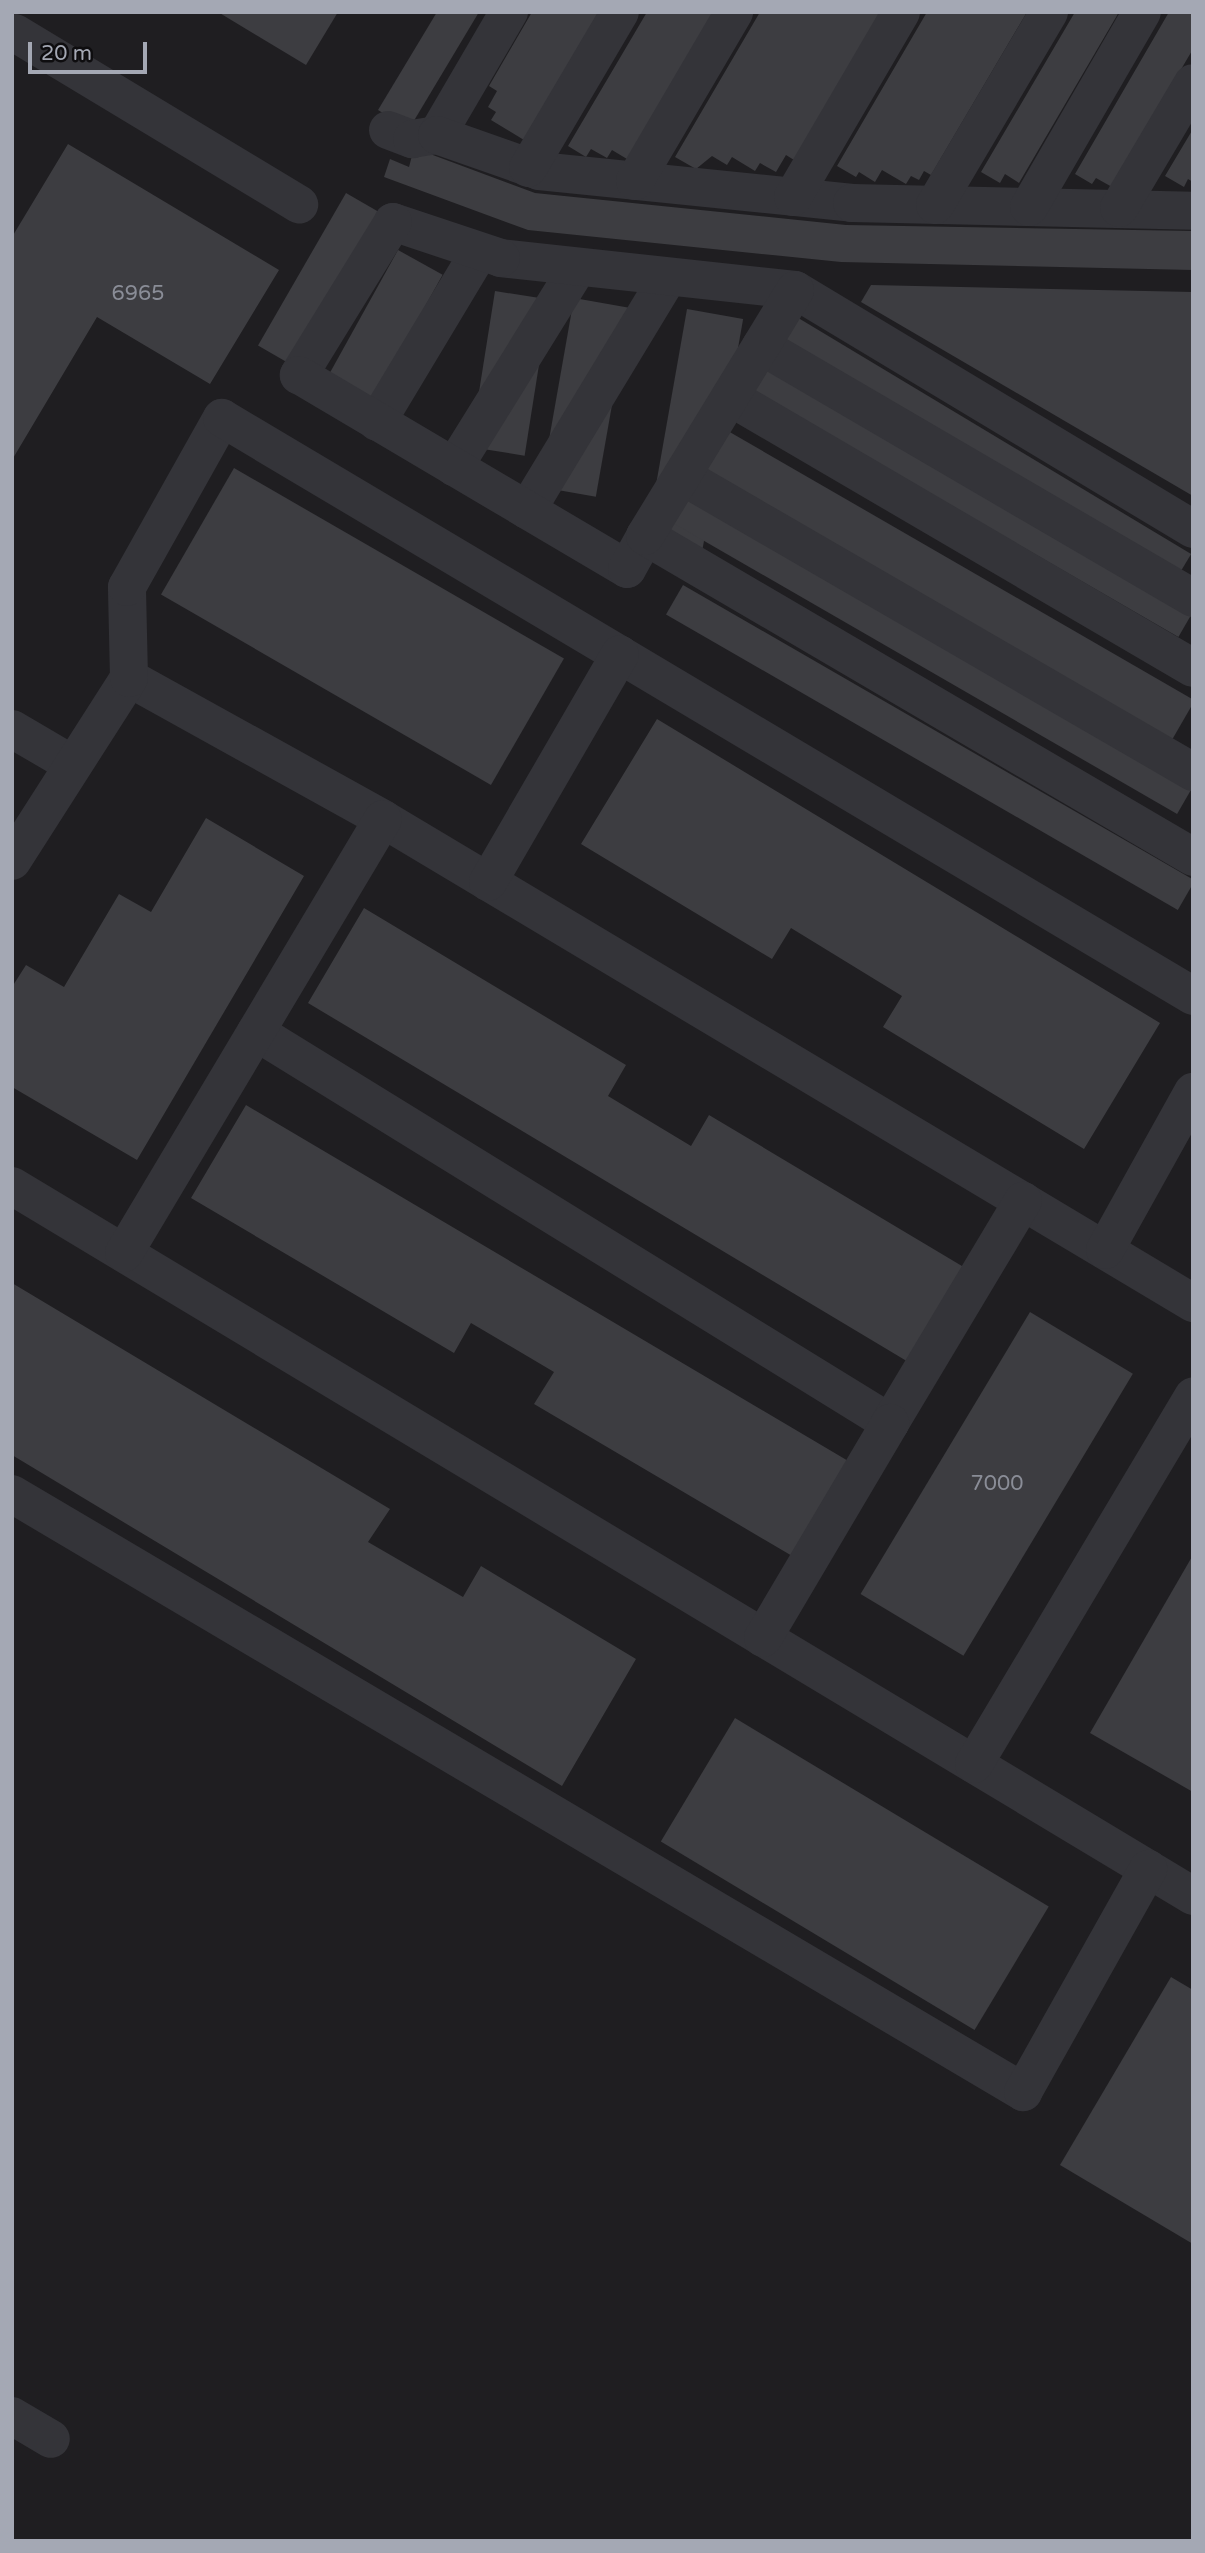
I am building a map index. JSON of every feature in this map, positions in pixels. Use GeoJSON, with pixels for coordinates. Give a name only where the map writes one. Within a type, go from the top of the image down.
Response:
{"type":"FeatureCollection","features":[{"type":"Feature","properties":{"kind":"street"},"geometry":{"type":"LineString","coordinates":[[438,135],[509,12]]}},
{"type":"Feature","properties":{"kind":"street"},"geometry":{"type":"LineString","coordinates":[[528,168],[620,12]]}},
{"type":"Feature","properties":{"kind":"street"},"geometry":{"type":"LineString","coordinates":[[635,181],[734,12]]}},
{"type":"Feature","properties":{"kind":"street"},"geometry":{"type":"LineString","coordinates":[[793,197],[901,12]]}},
{"type":"Feature","properties":{"kind":"street"},"geometry":{"type":"LineString","coordinates":[[935,205],[1049,12]]}},
{"type":"Feature","properties":{"kind":"street"},"geometry":{"type":"LineString","coordinates":[[1029,207],[1142,12]]}},
{"type":"Feature","properties":{"kind":"street"},"geometry":{"type":"LineString","coordinates":[[19,28],[299,204]]}},
{"type":"Feature","properties":{"kind":"street"},"geometry":{"type":"LineString","coordinates":[[1119,208],[1193,83]]}},
{"type":"Feature","properties":{"kind":"street"},"geometry":{"type":"LineString","coordinates":[[387,130],[412,139],[438,135],[528,168],[793,197],[935,205],[1193,211]]}},
{"type":"Feature","properties":{"kind":"street"},"geometry":{"type":"LineString","coordinates":[[795,290],[627,569],[299,375],[393,222],[479,252],[578,267],[795,290],[1193,529]]}},
{"type":"Feature","properties":{"kind":"street"},"geometry":{"type":"LineString","coordinates":[[377,422],[479,252]]}},
{"type":"Feature","properties":{"kind":"street"},"geometry":{"type":"LineString","coordinates":[[454,467],[578,267]]}},
{"type":"Feature","properties":{"kind":"street"},"geometry":{"type":"LineString","coordinates":[[527,510],[668,277]]}},
{"type":"Feature","properties":{"kind":"street"},"geometry":{"type":"LineString","coordinates":[[761,346],[1193,598]]}},
{"type":"Feature","properties":{"kind":"street"},"geometry":{"type":"LineString","coordinates":[[730,397],[1193,668]]}},
{"type":"Feature","properties":{"kind":"street"},"geometry":{"type":"LineString","coordinates":[[12,861],[129,678],[127,587],[222,418],[1193,996]]}},
{"type":"Feature","properties":{"kind":"street"},"geometry":{"type":"LineString","coordinates":[[682,476],[1193,772]]}},
{"type":"Feature","properties":{"kind":"street"},"geometry":{"type":"LineString","coordinates":[[645,536],[1193,857]]}},
{"type":"Feature","properties":{"kind":"street"},"geometry":{"type":"LineString","coordinates":[[488,882],[620,654]]}},
{"type":"Feature","properties":{"kind":"street"},"geometry":{"type":"LineString","coordinates":[[129,678],[383,819],[1193,1303]]}},
{"type":"Feature","properties":{"kind":"street"},"geometry":{"type":"LineString","coordinates":[[12,729],[72,764]]}},
{"type":"Feature","properties":{"kind":"street"},"geometry":{"type":"LineString","coordinates":[[124,1253],[383,819]]}},
{"type":"Feature","properties":{"kind":"street"},"geometry":{"type":"LineString","coordinates":[[256,1032],[890,1423]]}},
{"type":"Feature","properties":{"kind":"street"},"geometry":{"type":"LineString","coordinates":[[1105,1250],[1193,1092]]}},
{"type":"Feature","properties":{"kind":"street"},"geometry":{"type":"LineString","coordinates":[[12,1186],[1193,1896]]}},
{"type":"Feature","properties":{"kind":"street"},"geometry":{"type":"LineString","coordinates":[[763,1638],[1023,1201]]}},
{"type":"Feature","properties":{"kind":"street"},"geometry":{"type":"LineString","coordinates":[[974,1764],[1193,1396]]}},
{"type":"Feature","properties":{"kind":"street"},"geometry":{"type":"LineString","coordinates":[[12,1494],[1023,2092],[1148,1869]]}},
{"type":"Feature","properties":{"kind":"street"},"geometry":{"type":"LineString","coordinates":[[12,2416],[51,2439]]}},
{"type":"Feature","properties":{"kind":"shaded area"},"geometry":{"type":"Polygon","coordinates":[[[12,12],[1193,12],[1193,2541],[12,2541],[12,12]]]}},
{"type":"Feature","properties":{"kind":"building"},"geometry":{"type":"Polygon","coordinates":[[[218,12],[338,12],[306,65],[218,12]]]}},
{"type":"Feature","properties":{"kind":"building"},"geometry":{"type":"Polygon","coordinates":[[[437,12],[479,12],[409,129],[378,110],[437,12]]]}},
{"type":"Feature","properties":{"kind":"building"},"geometry":{"type":"Polygon","coordinates":[[[532,12],[599,12],[524,140],[491,120],[496,112],[488,107],[497,91],[489,86],[532,12]]]}},
{"type":"Feature","properties":{"kind":"building"},"geometry":{"type":"Polygon","coordinates":[[[647,12],[713,12],[627,159],[612,150],[607,158],[591,149],[586,157],[568,146],[647,12]]]}},
{"type":"Feature","properties":{"kind":"building"},"geometry":{"type":"Polygon","coordinates":[[[760,12],[881,12],[794,160],[786,155],[776,172],[760,163],[755,171],[732,157],[727,165],[712,156],[696,169],[675,157],[760,12]]]}},
{"type":"Feature","properties":{"kind":"building"},"geometry":{"type":"Polygon","coordinates":[[[927,12],[1027,12],[931,175],[924,171],[919,180],[911,176],[906,184],[882,170],[875,182],[859,172],[856,177],[837,166],[927,12]]]}},
{"type":"Feature","properties":{"kind":"building"},"geometry":{"type":"Polygon","coordinates":[[[1075,12],[1119,12],[1019,183],[1005,174],[1000,183],[981,172],[1075,12]]]}},
{"type":"Feature","properties":{"kind":"building"},"geometry":{"type":"Polygon","coordinates":[[[1169,12],[1193,12],[1193,49],[1112,187],[1096,178],[1092,184],[1075,174],[1169,12]]]}},
{"type":"Feature","properties":{"kind":"building"},"geometry":{"type":"Polygon","coordinates":[[[1193,129],[1193,182],[1188,179],[1184,187],[1165,176],[1193,129]]]}},
{"type":"Feature","properties":{"kind":"building"},"geometry":{"type":"Polygon","coordinates":[[[68,144],[279,270],[210,384],[97,317],[12,460],[12,237],[68,144]]]}},
{"type":"Feature","properties":{"kind":"building"},"geometry":{"type":"Polygon","coordinates":[[[414,148],[535,193],[846,225],[1193,231],[1193,270],[841,262],[528,230],[384,177],[390,159],[409,167],[414,148]]]}},
{"type":"Feature","properties":{"kind":"building"},"geometry":{"type":"Polygon","coordinates":[[[346,193],[379,212],[291,364],[258,345],[346,193]]]}},
{"type":"Feature","properties":{"kind":"building"},"geometry":{"type":"Polygon","coordinates":[[[398,250],[443,275],[373,400],[329,375],[398,250]]]}},
{"type":"Feature","properties":{"kind":"building"},"geometry":{"type":"Polygon","coordinates":[[[871,285],[1193,292],[1193,496],[861,302],[871,285]]]}},
{"type":"Feature","properties":{"kind":"building"},"geometry":{"type":"Polygon","coordinates":[[[495,291],[549,300],[525,456],[470,447],[495,291]]]}},
{"type":"Feature","properties":{"kind":"building"},"geometry":{"type":"Polygon","coordinates":[[[574,298],[629,308],[596,497],[541,487],[574,298]]]}},
{"type":"Feature","properties":{"kind":"building"},"geometry":{"type":"Polygon","coordinates":[[[687,309],[743,319],[702,554],[645,544],[687,309]]]}},
{"type":"Feature","properties":{"kind":"building"},"geometry":{"type":"Polygon","coordinates":[[[790,313],[1191,554],[1174,582],[773,341],[790,313]]]}},
{"type":"Feature","properties":{"kind":"building"},"geometry":{"type":"Polygon","coordinates":[[[761,358],[1193,607],[1178,637],[744,387],[761,358]]]}},
{"type":"Feature","properties":{"kind":"building"},"geometry":{"type":"Polygon","coordinates":[[[721,427],[1193,700],[1169,746],[695,472],[721,427]]]}},
{"type":"Feature","properties":{"kind":"building"},"geometry":{"type":"Polygon","coordinates":[[[234,468],[564,658],[491,785],[161,594],[234,468]]]}},
{"type":"Feature","properties":{"kind":"building"},"geometry":{"type":"Polygon","coordinates":[[[684,490],[1193,784],[1177,814],[667,519],[684,490]]]}},
{"type":"Feature","properties":{"kind":"building"},"geometry":{"type":"Polygon","coordinates":[[[683,585],[1193,879],[1178,910],[666,614],[683,585]]]}},
{"type":"Feature","properties":{"kind":"building"},"geometry":{"type":"Polygon","coordinates":[[[657,719],[1160,1023],[1084,1149],[883,1027],[902,996],[791,928],[772,959],[581,844],[657,719]]]}},
{"type":"Feature","properties":{"kind":"building"},"geometry":{"type":"Polygon","coordinates":[[[206,818],[304,876],[137,1160],[12,1087],[12,987],[26,965],[64,987],[119,894],[151,912],[206,818]]]}},
{"type":"Feature","properties":{"kind":"building"},"geometry":{"type":"Polygon","coordinates":[[[364,908],[626,1065],[608,1096],[691,1146],[709,1115],[972,1272],[915,1366],[308,1003],[364,908]]]}},
{"type":"Feature","properties":{"kind":"building"},"geometry":{"type":"Polygon","coordinates":[[[246,1105],[855,1465],[799,1560],[534,1404],[554,1372],[471,1323],[454,1353],[191,1198],[246,1105]]]}},
{"type":"Feature","properties":{"kind":"building"},"geometry":{"type":"Polygon","coordinates":[[[12,1283],[390,1509],[368,1542],[463,1597],[481,1566],[636,1659],[562,1786],[12,1455],[12,1283]]]}},
{"type":"Feature","properties":{"kind":"building"},"geometry":{"type":"Polygon","coordinates":[[[1030,1312],[1133,1374],[963,1656],[861,1594],[1030,1312]]]}},
{"type":"Feature","properties":{"kind":"building"},"geometry":{"type":"Polygon","coordinates":[[[1193,1555],[1193,1792],[1090,1733],[1193,1555]]]}},
{"type":"Feature","properties":{"kind":"building"},"geometry":{"type":"Polygon","coordinates":[[[735,1718],[1049,1907],[975,2030],[661,1841],[735,1718]]]}},
{"type":"Feature","properties":{"kind":"building"},"geometry":{"type":"Polygon","coordinates":[[[1171,1977],[1193,1990],[1193,2244],[1060,2165],[1171,1977]]]}}]}
